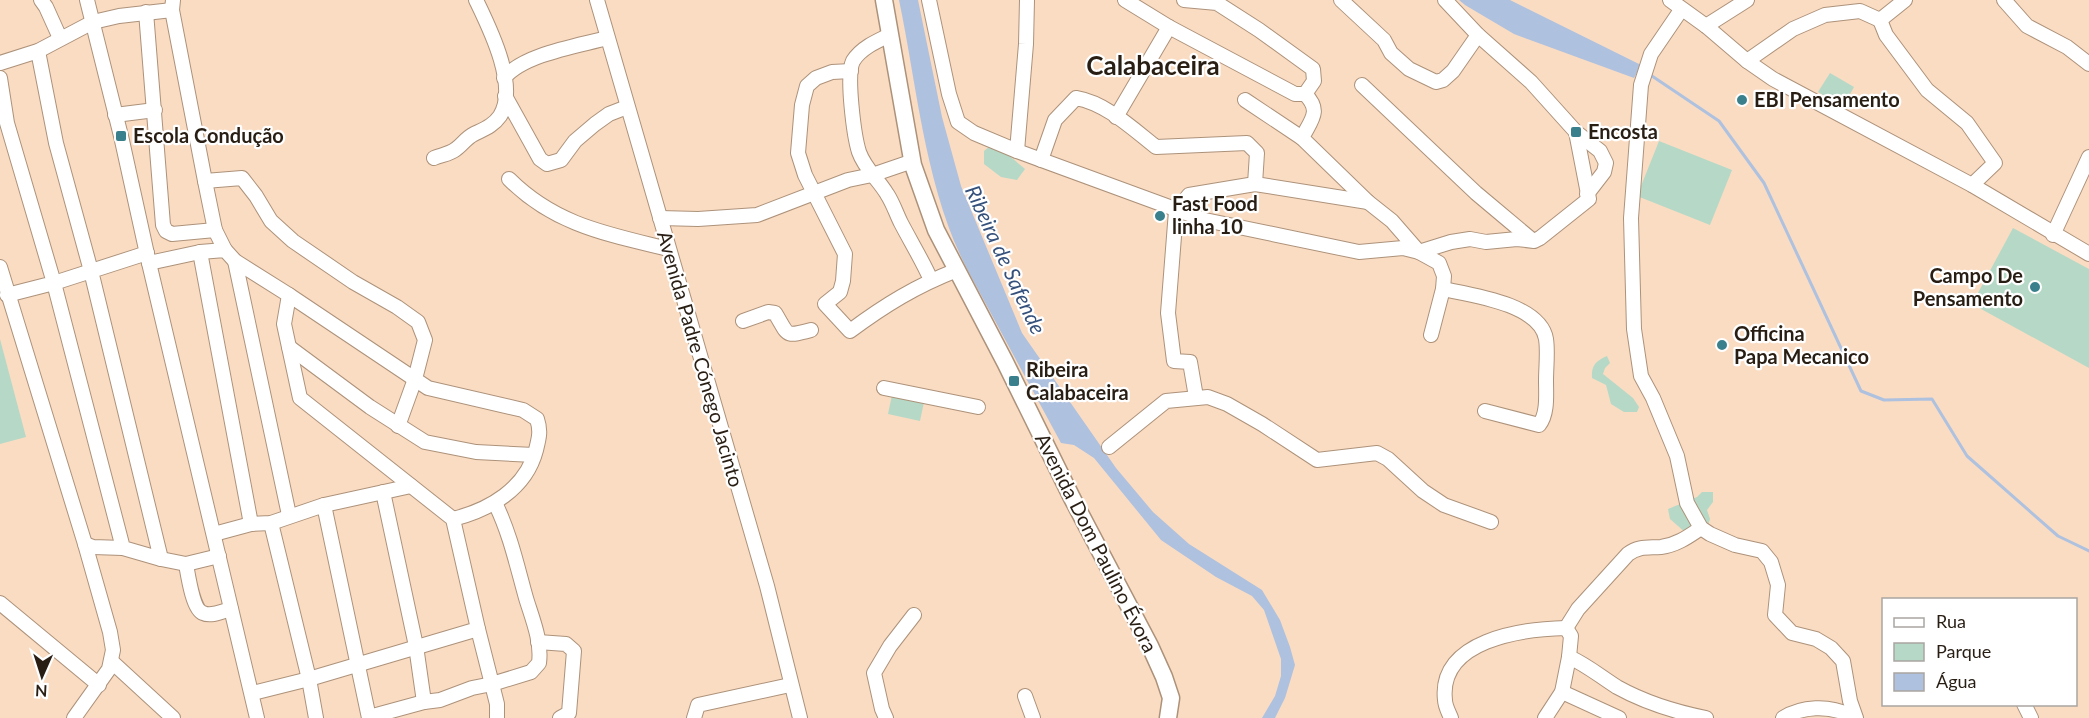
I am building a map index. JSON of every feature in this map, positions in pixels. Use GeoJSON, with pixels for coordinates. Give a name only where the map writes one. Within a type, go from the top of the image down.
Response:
{"type":"FeatureCollection","features":[{"type":"Feature","properties":{"kind":"main road","name":"Avenida Dom Paulino Évora"},"geometry":{"type":"LineString","coordinates":[[884,0],[913,161],[936,230],[1155,656],[1171,698],[1168,718]]}},
{"type":"Feature","properties":{"kind":"street"},"geometry":{"type":"LineString","coordinates":[[41,0],[60,38]]}},
{"type":"Feature","properties":{"kind":"street"},"geometry":{"type":"LineString","coordinates":[[87,0],[231,609],[253,693],[257,718]]}},
{"type":"Feature","properties":{"kind":"street"},"geometry":{"type":"LineString","coordinates":[[434,158],[456,149],[473,134],[492,125],[502,112],[505,96],[504,78],[497,45],[476,0]]}},
{"type":"Feature","properties":{"kind":"street","name":"Avenida Padre Cónego Jacinto"},"geometry":{"type":"LineString","coordinates":[[597,0],[767,586],[800,718]]}},
{"type":"Feature","properties":{"kind":"street"},"geometry":{"type":"LineString","coordinates":[[929,0],[949,94],[958,122],[974,133],[1176,210],[1215,222],[1359,252],[1403,248],[1419,252],[1439,263],[1444,276],[1443,289],[1431,335]]}},
{"type":"Feature","properties":{"kind":"street"},"geometry":{"type":"LineString","coordinates":[[1017,151],[1026,44],[1027,0]]}},
{"type":"Feature","properties":{"kind":"street"},"geometry":{"type":"LineString","coordinates":[[1125,0],[1169,27],[1295,94],[1305,94],[1314,103],[1316,111],[1302,138]]}},
{"type":"Feature","properties":{"kind":"street"},"geometry":{"type":"LineString","coordinates":[[1184,0],[1217,3],[1313,69],[1314,81],[1305,94]]}},
{"type":"Feature","properties":{"kind":"street"},"geometry":{"type":"LineString","coordinates":[[1341,0],[1384,40],[1391,54],[1409,69],[1436,82],[1443,80],[1453,71],[1478,34]]}},
{"type":"Feature","properties":{"kind":"street"},"geometry":{"type":"LineString","coordinates":[[1445,0],[1478,34],[1531,82],[1576,132],[1600,151],[1606,163],[1602,177],[1587,194]]}},
{"type":"Feature","properties":{"kind":"street"},"geometry":{"type":"LineString","coordinates":[[1670,0],[1706,26],[1747,62],[1782,85],[1972,185],[2053,235],[2089,254]]}},
{"type":"Feature","properties":{"kind":"street"},"geometry":{"type":"LineString","coordinates":[[1706,26],[1747,0]]}},
{"type":"Feature","properties":{"kind":"street"},"geometry":{"type":"LineString","coordinates":[[1880,20],[1905,0]]}},
{"type":"Feature","properties":{"kind":"street"},"geometry":{"type":"LineString","coordinates":[[2004,0],[2027,26],[2067,47],[2089,64]]}},
{"type":"Feature","properties":{"kind":"street"},"geometry":{"type":"LineString","coordinates":[[0,62],[38,51],[93,22],[172,5],[205,181],[216,230],[225,250],[235,261],[428,388],[532,414],[537,419],[541,429],[530,468],[510,492],[495,504],[474,514],[453,519]]}},
{"type":"Feature","properties":{"kind":"street"},"geometry":{"type":"LineString","coordinates":[[1681,9],[1651,54],[1641,85],[1631,218],[1634,328],[1641,376],[1653,398],[1677,456],[1687,503],[1701,528],[1735,545],[1762,551],[1771,562],[1778,585],[1775,615],[1792,633],[1816,639],[1831,648],[1843,661],[1853,717]]}},
{"type":"Feature","properties":{"kind":"street"},"geometry":{"type":"LineString","coordinates":[[1747,62],[1793,29],[1825,15],[1860,11],[1880,20],[1886,35],[1927,90],[1968,123],[1995,164],[1972,185]]}},
{"type":"Feature","properties":{"kind":"street"},"geometry":{"type":"LineString","coordinates":[[146,12],[163,225],[166,231],[172,234],[216,230]]}},
{"type":"Feature","properties":{"kind":"street"},"geometry":{"type":"LineString","coordinates":[[1116,117],[1169,27]]}},
{"type":"Feature","properties":{"kind":"street"},"geometry":{"type":"LineString","coordinates":[[890,35],[860,53],[852,64],[849,83],[859,151],[872,176],[890,199],[931,280]]}},
{"type":"Feature","properties":{"kind":"street"},"geometry":{"type":"LineString","coordinates":[[504,78],[510,71],[534,59],[608,38]]}},
{"type":"Feature","properties":{"kind":"street"},"geometry":{"type":"LineString","coordinates":[[38,51],[56,143],[91,271],[161,559]]}},
{"type":"Feature","properties":{"kind":"street"},"geometry":{"type":"LineString","coordinates":[[851,70],[832,72],[816,78],[807,86],[802,105],[798,153],[805,175],[845,254],[840,292],[825,304],[849,331],[888,303],[931,280],[957,270]]}},
{"type":"Feature","properties":{"kind":"street"},"geometry":{"type":"LineString","coordinates":[[0,78],[4,124],[54,284],[123,548]]}},
{"type":"Feature","properties":{"kind":"street"},"geometry":{"type":"LineString","coordinates":[[1362,85],[1476,193],[1534,241]]}},
{"type":"Feature","properties":{"kind":"street"},"geometry":{"type":"LineString","coordinates":[[505,96],[540,159],[547,164],[561,160],[575,141],[595,124],[609,114],[627,107]]}},
{"type":"Feature","properties":{"kind":"street"},"geometry":{"type":"LineString","coordinates":[[1041,160],[1055,120],[1076,98],[1116,117],[1156,147],[1247,143],[1257,153],[1256,184]]}},
{"type":"Feature","properties":{"kind":"street"},"geometry":{"type":"LineString","coordinates":[[1245,100],[1302,138],[1368,202],[1392,221],[1419,252]]}},
{"type":"Feature","properties":{"kind":"street"},"geometry":{"type":"LineString","coordinates":[[116,115],[155,110]]}},
{"type":"Feature","properties":{"kind":"street"},"geometry":{"type":"LineString","coordinates":[[1419,252],[1470,239],[1486,242],[1516,238],[1534,241],[1582,206],[1589,199],[1576,132]]}},
{"type":"Feature","properties":{"kind":"street"},"geometry":{"type":"LineString","coordinates":[[2053,235],[2089,157]]}},
{"type":"Feature","properties":{"kind":"street"},"geometry":{"type":"LineString","coordinates":[[660,218],[709,219],[757,214],[848,180],[872,176],[913,161]]}},
{"type":"Feature","properties":{"kind":"street"},"geometry":{"type":"LineString","coordinates":[[205,181],[242,178],[272,221],[294,241],[336,271],[397,306],[418,322],[425,340],[415,379],[398,426]]}},
{"type":"Feature","properties":{"kind":"street"},"geometry":{"type":"LineString","coordinates":[[509,178],[545,209],[564,218],[596,230],[668,249]]}},
{"type":"Feature","properties":{"kind":"street"},"geometry":{"type":"LineString","coordinates":[[1196,397],[1190,362],[1174,361],[1168,313],[1176,210],[1189,195],[1256,184],[1368,202]]}},
{"type":"Feature","properties":{"kind":"street"},"geometry":{"type":"LineString","coordinates":[[8,295],[54,284],[91,271],[148,258],[225,250]]}},
{"type":"Feature","properties":{"kind":"street"},"geometry":{"type":"LineString","coordinates":[[200,252],[251,524]]}},
{"type":"Feature","properties":{"kind":"street"},"geometry":{"type":"LineString","coordinates":[[235,261],[289,515]]}},
{"type":"Feature","properties":{"kind":"street"},"geometry":{"type":"LineString","coordinates":[[0,267],[110,632],[111,662],[99,685],[74,718]]}},
{"type":"Feature","properties":{"kind":"street"},"geometry":{"type":"LineString","coordinates":[[1443,289],[1506,303],[1522,310],[1539,327],[1546,338],[1544,419],[1539,424],[1485,411]]}},
{"type":"Feature","properties":{"kind":"street"},"geometry":{"type":"LineString","coordinates":[[289,295],[284,324],[300,398],[453,519],[497,704],[497,718]]}},
{"type":"Feature","properties":{"kind":"street"},"geometry":{"type":"LineString","coordinates":[[743,321],[768,312],[775,313],[786,333],[791,335],[812,330]]}},
{"type":"Feature","properties":{"kind":"street"},"geometry":{"type":"LineString","coordinates":[[0,318],[14,315]]}},
{"type":"Feature","properties":{"kind":"street"},"geometry":{"type":"LineString","coordinates":[[289,347],[398,426],[425,442],[476,452],[534,455]]}},
{"type":"Feature","properties":{"kind":"street"},"geometry":{"type":"LineString","coordinates":[[884,388],[978,407]]}},
{"type":"Feature","properties":{"kind":"street"},"geometry":{"type":"LineString","coordinates":[[1109,447],[1166,401],[1208,397],[1227,404],[1262,424],[1317,460],[1377,453],[1389,459],[1444,506],[1491,522]]}},
{"type":"Feature","properties":{"kind":"street"},"geometry":{"type":"LineString","coordinates":[[214,534],[251,524],[271,523],[324,505],[411,486]]}},
{"type":"Feature","properties":{"kind":"street"},"geometry":{"type":"LineString","coordinates":[[383,492],[416,646],[424,702]]}},
{"type":"Feature","properties":{"kind":"street"},"geometry":{"type":"LineString","coordinates":[[324,505],[369,718],[424,702],[440,700],[472,688],[531,672],[539,663],[538,642],[516,560],[502,517],[495,504]]}},
{"type":"Feature","properties":{"kind":"street"},"geometry":{"type":"LineString","coordinates":[[271,523],[309,679],[316,718]]}},
{"type":"Feature","properties":{"kind":"street"},"geometry":{"type":"LineString","coordinates":[[1566,628],[1578,609],[1636,548],[1661,547],[1679,542],[1701,528]]}},
{"type":"Feature","properties":{"kind":"street"},"geometry":{"type":"LineString","coordinates":[[85,544],[93,547],[123,548],[186,564],[219,556]]}},
{"type":"Feature","properties":{"kind":"street"},"geometry":{"type":"LineString","coordinates":[[186,564],[196,608],[201,613],[211,614],[231,609]]}},
{"type":"Feature","properties":{"kind":"street"},"geometry":{"type":"LineString","coordinates":[[0,603],[99,685]]}},
{"type":"Feature","properties":{"kind":"street"},"geometry":{"type":"LineString","coordinates":[[886,718],[874,673],[890,646],[914,615]]}},
{"type":"Feature","properties":{"kind":"street"},"geometry":{"type":"LineString","coordinates":[[1545,718],[1562,692],[1571,636],[1566,628]]}},
{"type":"Feature","properties":{"kind":"street"},"geometry":{"type":"LineString","coordinates":[[1451,718],[1445,700],[1447,684],[1450,668],[1461,655],[1508,635],[1566,628]]}},
{"type":"Feature","properties":{"kind":"street"},"geometry":{"type":"LineString","coordinates":[[253,693],[309,679],[478,629]]}},
{"type":"Feature","properties":{"kind":"street"},"geometry":{"type":"LineString","coordinates":[[538,642],[567,644],[574,651],[569,713],[560,718]]}},
{"type":"Feature","properties":{"kind":"street"},"geometry":{"type":"LineString","coordinates":[[1569,657],[1587,665],[1617,687],[1659,711],[1681,712],[1706,718]]}},
{"type":"Feature","properties":{"kind":"street"},"geometry":{"type":"LineString","coordinates":[[111,662],[173,718]]}},
{"type":"Feature","properties":{"kind":"street"},"geometry":{"type":"LineString","coordinates":[[694,718],[698,705],[790,685]]}},
{"type":"Feature","properties":{"kind":"street"},"geometry":{"type":"LineString","coordinates":[[1562,692],[1619,718]]}},
{"type":"Feature","properties":{"kind":"street"},"geometry":{"type":"LineString","coordinates":[[1024,696],[1033,718]]}},
{"type":"Feature","properties":{"kind":"street"},"geometry":{"type":"LineString","coordinates":[[1783,718],[1794,711],[1824,708],[1840,711],[1853,717]]}},
{"type":"Feature","properties":{"kind":"green space"},"geometry":{"type":"Polygon","coordinates":[[[1830,73],[1854,87],[1843,107],[1818,92],[1830,73]]]}},
{"type":"Feature","properties":{"kind":"green space"},"geometry":{"type":"Polygon","coordinates":[[[1659,141],[1732,170],[1710,225],[1637,196],[1659,141]]]}},
{"type":"Feature","properties":{"kind":"green space"},"geometry":{"type":"Polygon","coordinates":[[[990,146],[1006,153],[1025,169],[1017,180],[1001,177],[984,164],[984,151],[990,146]]]}},
{"type":"Feature","properties":{"kind":"green space","name":"Campo De Pensamento"},"geometry":{"type":"Polygon","coordinates":[[[2013,228],[2089,269],[2089,368],[1972,304],[2013,228]]]}},
{"type":"Feature","properties":{"kind":"green space"},"geometry":{"type":"Polygon","coordinates":[[[0,339],[26,437],[0,444],[0,339]]]}},
{"type":"Feature","properties":{"kind":"green space"},"geometry":{"type":"Polygon","coordinates":[[[1607,356],[1610,363],[1603,374],[1633,398],[1639,407],[1637,412],[1624,412],[1611,404],[1606,385],[1592,378],[1595,364],[1607,356]]]}},
{"type":"Feature","properties":{"kind":"green space"},"geometry":{"type":"Polygon","coordinates":[[[892,395],[924,402],[920,421],[888,414],[892,395]]]}},
{"type":"Feature","properties":{"kind":"green space"},"geometry":{"type":"Polygon","coordinates":[[[1702,492],[1713,492],[1713,502],[1707,510],[1710,519],[1706,532],[1686,533],[1670,519],[1668,509],[1697,497],[1702,492]]]}},
{"type":"Feature","properties":{"kind":"water"},"geometry":{"type":"Polygon","coordinates":[[[899,0],[918,0],[942,117],[961,186],[1022,333],[1116,468],[1153,512],[1189,544],[1262,590],[1280,620],[1295,665],[1285,698],[1275,718],[1262,718],[1275,696],[1281,676],[1281,659],[1264,610],[1252,596],[1216,577],[1161,540],[1094,458],[1074,445],[1061,443],[968,271],[953,239],[932,173],[899,0]]]}},
{"type":"Feature","properties":{"kind":"water"},"geometry":{"type":"Polygon","coordinates":[[[1459,0],[1510,0],[1641,65],[1634,78],[1514,34],[1459,0]]]}},
{"type":"Feature","properties":{"kind":"waterway"},"geometry":{"type":"LineString","coordinates":[[1649,74],[1719,121],[1764,183],[1861,391],[1884,400],[1932,399],[1967,456],[2058,536],[2089,551]]}},
{"type":"Feature","properties":{"kind":"place","name":"EBI Pensamento"},"geometry":{"type":"Point","coordinates":[1742,100]}},
{"type":"Feature","properties":{"kind":"place","name":"Encosta"},"geometry":{"type":"Point","coordinates":[1576,132]}},
{"type":"Feature","properties":{"kind":"place","name":"Escola Condução"},"geometry":{"type":"Point","coordinates":[121,136]}},
{"type":"Feature","properties":{"kind":"place","name":"Fast Food linha 10"},"geometry":{"type":"Point","coordinates":[1160,216]}},
{"type":"Feature","properties":{"kind":"place","name":"Campo De Pensamento"},"geometry":{"type":"Point","coordinates":[2035,287]}},
{"type":"Feature","properties":{"kind":"place","name":"Officina Papa Mecanico"},"geometry":{"type":"Point","coordinates":[1722,345]}},
{"type":"Feature","properties":{"kind":"place","name":"Ribeira Calabaceira"},"geometry":{"type":"Point","coordinates":[1014,381]}},
{"type":"Feature","properties":{"kind":"district","name":"Calabaceira"},"geometry":{"type":"Point","coordinates":[1153,66]}},
{"type":"Feature","properties":{"kind":"water label","name":"Ribeira de Safende"},"geometry":{"type":"Point","coordinates":[1005,260]}}]}
